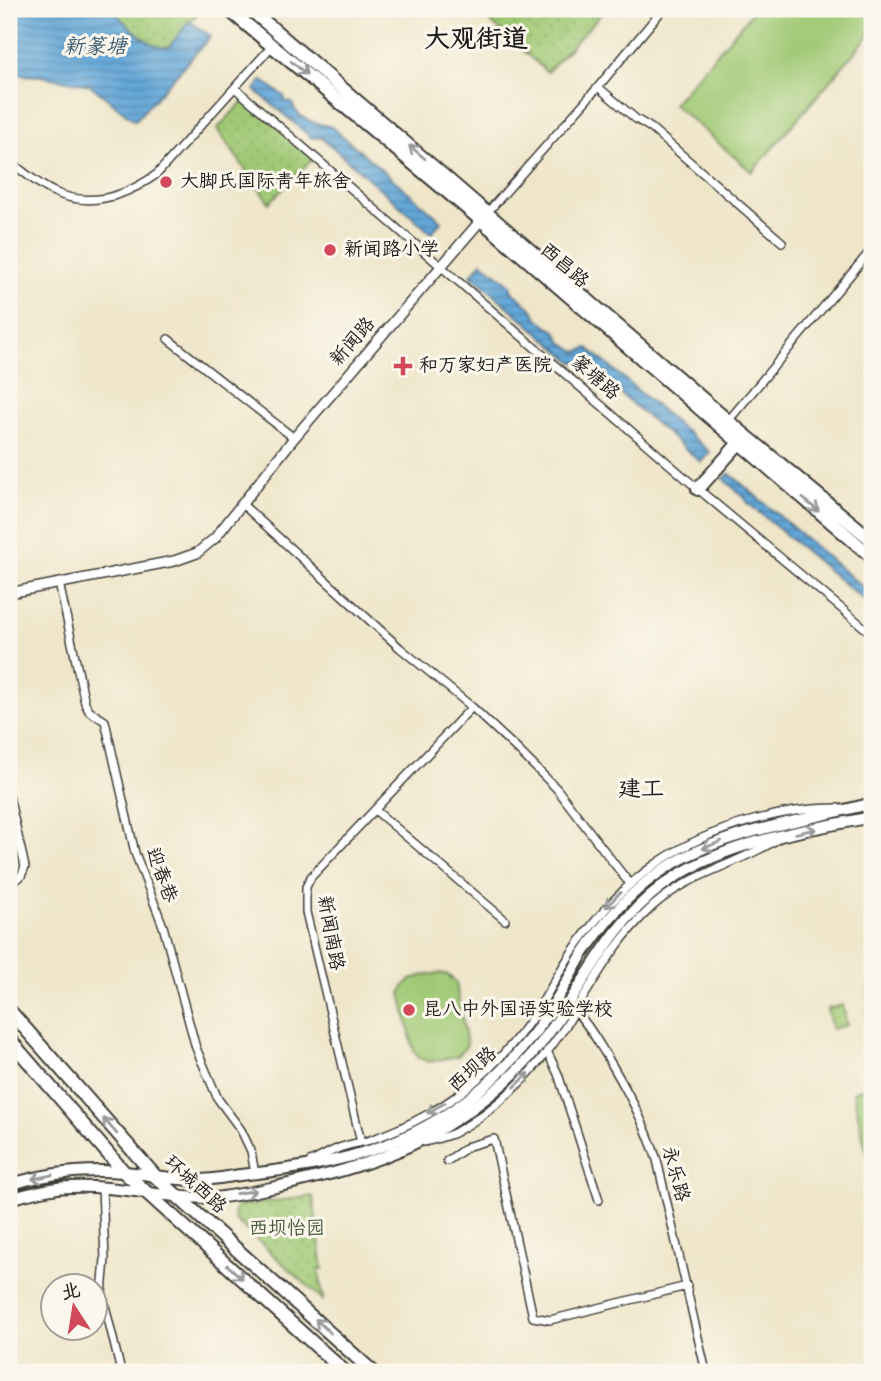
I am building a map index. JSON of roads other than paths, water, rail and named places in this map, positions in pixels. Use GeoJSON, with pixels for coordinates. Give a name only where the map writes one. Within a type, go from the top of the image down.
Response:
{"type":"FeatureCollection","features":[{"type":"Feature","properties":{"kind":"main road","name":"西昌路"},"geometry":{"type":"LineString","coordinates":[[228,9],[484,216],[872,540]]}},
{"type":"Feature","properties":{"kind":"main road","name":"西昌路"},"geometry":{"type":"LineString","coordinates":[[250,9],[739,443],[872,556]]}},
{"type":"Feature","properties":{"kind":"main road"},"geometry":{"type":"LineString","coordinates":[[698,489],[739,443]]}},
{"type":"Feature","properties":{"kind":"main road","name":"西坝路"},"geometry":{"type":"LineString","coordinates":[[9,1185],[64,1172],[124,1172],[200,1180],[255,1174],[301,1167],[374,1149],[410,1135],[459,1107],[486,1086],[532,1037],[584,953],[611,916],[639,888],[677,861],[720,841],[872,803]]}},
{"type":"Feature","properties":{"kind":"main road","name":"西坝路"},"geometry":{"type":"LineString","coordinates":[[9,1199],[69,1187],[211,1198],[303,1181],[344,1170],[401,1149],[447,1126],[496,1091],[540,1045],[570,1008],[610,938],[634,911],[664,885],[684,872],[725,853],[872,817]]}},
{"type":"Feature","properties":{"kind":"main road","name":"环城西路"},"geometry":{"type":"LineString","coordinates":[[9,1010],[156,1177],[373,1372]]}},
{"type":"Feature","properties":{"kind":"main road","name":"环城西路"},"geometry":{"type":"LineString","coordinates":[[9,1038],[124,1172],[345,1372]]}},
{"type":"Feature","properties":{"kind":"street","name":"新闻路"},"geometry":{"type":"LineString","coordinates":[[9,593],[174,561],[197,553],[215,538],[294,438],[663,9]]}},
{"type":"Feature","properties":{"kind":"street"},"geometry":{"type":"LineString","coordinates":[[9,161],[54,192],[86,200],[106,199],[141,186],[157,174],[272,46]]}},
{"type":"Feature","properties":{"kind":"street"},"geometry":{"type":"LineString","coordinates":[[598,87],[651,128],[782,242]]}},
{"type":"Feature","properties":{"kind":"street","name":"篆塘路"},"geometry":{"type":"LineString","coordinates":[[236,89],[698,489],[872,634]]}},
{"type":"Feature","properties":{"kind":"street"},"geometry":{"type":"LineString","coordinates":[[728,421],[872,249]]}},
{"type":"Feature","properties":{"kind":"street"},"geometry":{"type":"LineString","coordinates":[[168,339],[294,438]]}},
{"type":"Feature","properties":{"kind":"street"},"geometry":{"type":"LineString","coordinates":[[242,504],[400,648],[472,707],[556,789],[629,883]]}},
{"type":"Feature","properties":{"kind":"street","name":"迎春巷"},"geometry":{"type":"LineString","coordinates":[[59,583],[85,703],[89,711],[105,721],[135,853],[163,926],[197,1048],[218,1099],[241,1130],[251,1151],[255,1174]]}},
{"type":"Feature","properties":{"kind":"street","name":"新闻南路"},"geometry":{"type":"LineString","coordinates":[[362,1142],[306,912],[305,898],[311,877],[472,707]]}},
{"type":"Feature","properties":{"kind":"street"},"geometry":{"type":"LineString","coordinates":[[9,796],[25,867],[21,876],[9,886]]}},
{"type":"Feature","properties":{"kind":"street"},"geometry":{"type":"LineString","coordinates":[[301,1167],[339,1148],[405,1125],[453,1098],[479,1078],[523,1030],[575,947],[603,910],[629,883],[672,852],[717,831],[807,808],[852,808]]}},
{"type":"Feature","properties":{"kind":"street"},"geometry":{"type":"LineString","coordinates":[[375,810],[505,920]]}},
{"type":"Feature","properties":{"kind":"street"},"geometry":{"type":"LineString","coordinates":[[401,1149],[454,1133],[503,1099],[547,1051],[570,1008]]}},
{"type":"Feature","properties":{"kind":"street","name":"永乐路"},"geometry":{"type":"LineString","coordinates":[[570,1008],[589,1027],[646,1127],[657,1160],[706,1372]]}},
{"type":"Feature","properties":{"kind":"street"},"geometry":{"type":"LineString","coordinates":[[547,1051],[558,1074],[599,1200]]}},
{"type":"Feature","properties":{"kind":"street"},"geometry":{"type":"LineString","coordinates":[[447,1161],[469,1146],[494,1139],[533,1317],[550,1320],[687,1286]]}},
{"type":"Feature","properties":{"kind":"street"},"geometry":{"type":"LineString","coordinates":[[102,1188],[105,1259],[102,1293],[121,1372]]}},
{"type":"Feature","properties":{"kind":"water","name":"新篆塘"},"geometry":{"type":"Polygon","coordinates":[[[9,9],[111,9],[146,40],[162,47],[169,47],[189,21],[211,36],[135,121],[90,85],[40,76],[9,74],[9,9]]]}},
{"type":"Feature","properties":{"kind":"water"},"geometry":{"type":"Polygon","coordinates":[[[262,80],[284,96],[285,101],[292,103],[294,109],[303,117],[332,127],[442,221],[431,233],[322,138],[312,138],[255,90],[262,80]]]}},
{"type":"Feature","properties":{"kind":"water"},"geometry":{"type":"Polygon","coordinates":[[[482,262],[512,286],[510,289],[548,327],[556,331],[562,342],[577,352],[588,348],[710,452],[701,462],[584,363],[573,362],[471,275],[482,262]]]}},
{"type":"Feature","properties":{"kind":"water"},"geometry":{"type":"Polygon","coordinates":[[[729,473],[872,595],[872,607],[749,504],[723,479],[729,473]]]}},
{"type":"Feature","properties":{"kind":"place","name":"大脚氏国际青年旅舍"},"geometry":{"type":"Point","coordinates":[166,182]}},
{"type":"Feature","properties":{"kind":"place","name":"新闻路小学"},"geometry":{"type":"Point","coordinates":[330,250]}},
{"type":"Feature","properties":{"kind":"place","name":"和万家妇产医院"},"geometry":{"type":"Point","coordinates":[403,366]}},
{"type":"Feature","properties":{"kind":"place","name":"昆八中外国语实验学校"},"geometry":{"type":"Point","coordinates":[409,1010]}},
{"type":"Feature","properties":{"kind":"district","name":"大观街道"},"geometry":{"type":"Point","coordinates":[476,40]}},
{"type":"Feature","properties":{"kind":"district","name":"建工"},"geometry":{"type":"Point","coordinates":[641,790]}},
{"type":"Feature","properties":{"kind":"park label","name":"西坝怡园"},"geometry":{"type":"Point","coordinates":[287,1229]}}]}
